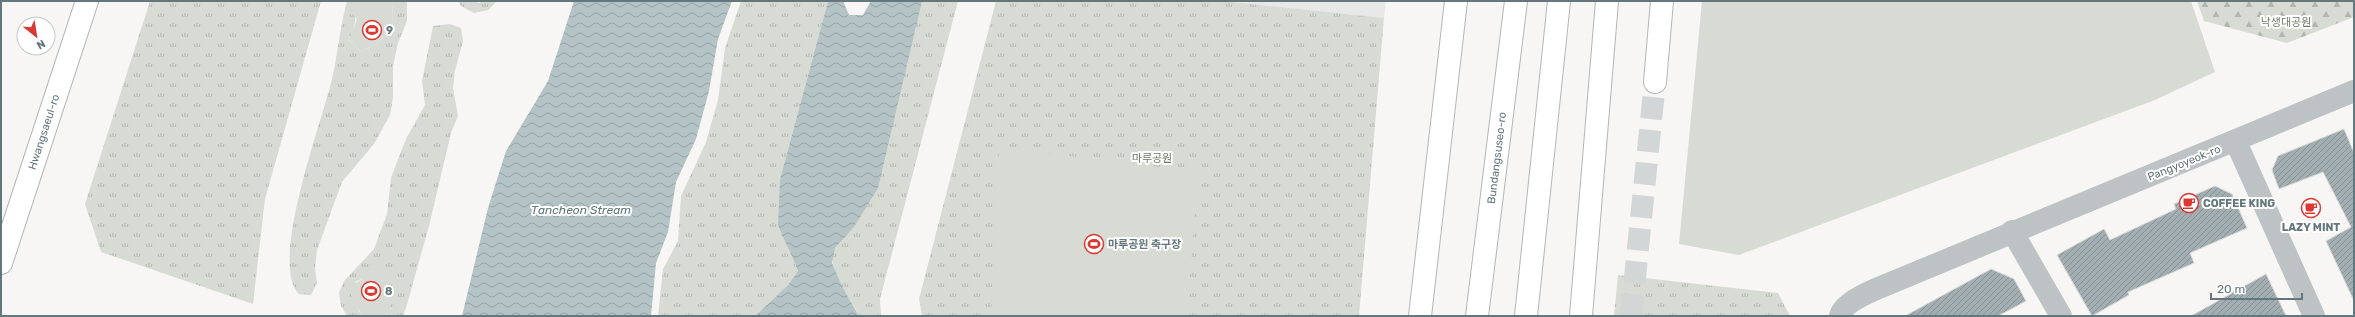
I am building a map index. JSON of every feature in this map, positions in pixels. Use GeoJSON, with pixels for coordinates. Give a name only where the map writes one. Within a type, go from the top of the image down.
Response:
{"type":"FeatureCollection","features":[{"type":"Feature","properties":{"kind":"main road","name":"Hwangsaeul-ro"},"geometry":{"type":"LineString","coordinates":[[1,263],[87,1]]}},
{"type":"Feature","properties":{"kind":"main road"},"geometry":{"type":"LineString","coordinates":[[1420,316],[1456,1]]}},
{"type":"Feature","properties":{"kind":"main road","name":"Bundangsuseo-ro"},"geometry":{"type":"LineString","coordinates":[[1477,316],[1516,1]]}},
{"type":"Feature","properties":{"kind":"main road"},"geometry":{"type":"LineString","coordinates":[[1526,316],[1559,1]]}},
{"type":"Feature","properties":{"kind":"main road"},"geometry":{"type":"LineString","coordinates":[[1581,316],[1607,1]]}},
{"type":"Feature","properties":{"kind":"main road"},"geometry":{"type":"LineString","coordinates":[[1655,82],[1662,1]]}},
{"type":"Feature","properties":{"kind":"street","name":"Pangyoyeok-ro"},"geometry":{"type":"LineString","coordinates":[[1840,314],[1860,296],[2012,232],[2236,142],[2354,91]]}},
{"type":"Feature","properties":{"kind":"street"},"geometry":{"type":"LineString","coordinates":[[2236,142],[2314,316]]}},
{"type":"Feature","properties":{"kind":"street"},"geometry":{"type":"LineString","coordinates":[[2012,232],[2061,316]]}},
{"type":"Feature","properties":{"kind":"shaded area"},"geometry":{"type":"Polygon","coordinates":[[[1222,1],[1386,1],[1384,18],[1222,1]]]}},
{"type":"Feature","properties":{"kind":"green space"},"geometry":{"type":"Polygon","coordinates":[[[150,1],[321,1],[265,199],[253,304],[101,252],[85,204],[150,1]]]}},
{"type":"Feature","properties":{"kind":"green space"},"geometry":{"type":"Polygon","coordinates":[[[347,1],[358,1],[354,5],[355,22],[349,40],[361,52],[379,42],[393,24],[392,1],[407,1],[407,21],[398,43],[393,66],[393,97],[390,115],[374,144],[342,182],[317,250],[315,268],[317,283],[311,295],[299,294],[291,278],[290,254],[293,224],[300,190],[332,79],[347,1]]]}},
{"type":"Feature","properties":{"kind":"green space","name":"9"},"geometry":{"type":"Polygon","coordinates":[[[358,1],[392,1],[393,24],[379,42],[361,52],[349,40],[357,19],[352,14],[354,5],[358,1]]]}},
{"type":"Feature","properties":{"kind":"green space"},"geometry":{"type":"Polygon","coordinates":[[[458,1],[473,1],[479,3],[482,1],[497,1],[488,10],[474,13],[461,6],[458,1]]]}},
{"type":"Feature","properties":{"kind":"green space"},"geometry":{"type":"Polygon","coordinates":[[[741,1],[828,1],[780,179],[788,249],[798,271],[788,285],[755,316],[658,316],[663,269],[678,241],[681,196],[706,142],[718,100],[725,48],[741,1]]]}},
{"type":"Feature","properties":{"kind":"green space"},"geometry":{"type":"Polygon","coordinates":[[[922,1],[958,1],[880,299],[881,316],[859,316],[836,274],[833,265],[833,256],[835,248],[841,239],[854,227],[922,1]]]}},
{"type":"Feature","properties":{"kind":"green space","name":"마루공원"},"geometry":{"type":"Polygon","coordinates":[[[996,1],[1222,1],[1384,18],[1359,316],[922,316],[919,299],[996,1]]]}},
{"type":"Feature","properties":{"kind":"green space"},"geometry":{"type":"Polygon","coordinates":[[[1702,1],[2191,1],[2215,72],[2155,100],[1739,255],[1679,244],[1702,1]]]}},
{"type":"Feature","properties":{"kind":"green space","name":"낙생대공원"},"geometry":{"type":"Polygon","coordinates":[[[2197,1],[2354,1],[2354,17],[2287,43],[2204,21],[2197,1]]]}},
{"type":"Feature","properties":{"kind":"green space"},"geometry":{"type":"Polygon","coordinates":[[[450,24],[461,28],[463,41],[455,71],[453,88],[458,116],[451,133],[429,226],[406,308],[403,316],[385,316],[387,315],[373,270],[365,278],[356,281],[358,310],[363,316],[347,316],[341,306],[339,293],[344,281],[374,249],[387,214],[391,178],[407,137],[425,105],[422,81],[433,26],[450,24]]]}},
{"type":"Feature","properties":{"kind":"green space","name":"마루공원 축구장"},"geometry":{"type":"Polygon","coordinates":[[[999,147],[1199,172],[1186,316],[991,316],[999,147]]]}},
{"type":"Feature","properties":{"kind":"green space","name":"8"},"geometry":{"type":"Polygon","coordinates":[[[373,270],[383,271],[391,287],[391,306],[385,316],[363,316],[352,300],[350,289],[373,270]]]}},
{"type":"Feature","properties":{"kind":"green space"},"geometry":{"type":"Polygon","coordinates":[[[1618,275],[1778,293],[1790,316],[1614,316],[1618,275]]]}},
{"type":"Feature","properties":{"kind":"water","name":"Tancheon Stream"},"geometry":{"type":"Polygon","coordinates":[[[574,1],[732,1],[718,39],[709,91],[696,139],[676,182],[668,232],[656,263],[651,316],[462,316],[488,208],[506,151],[548,81],[574,1]]]}},
{"type":"Feature","properties":{"kind":"water"},"geometry":{"type":"Polygon","coordinates":[[[828,1],[843,1],[849,15],[863,15],[871,1],[922,1],[878,188],[854,227],[835,248],[832,263],[841,284],[859,316],[755,316],[788,285],[798,271],[778,225],[780,179],[828,1]]]}},
{"type":"Feature","properties":{"kind":"building"},"geometry":{"type":"Polygon","coordinates":[[[2344,129],[2354,153],[2354,301],[2326,241],[2351,227],[2323,172],[2279,189],[2272,170],[2278,156],[2344,129]]]}},
{"type":"Feature","properties":{"kind":"building"},"geometry":{"type":"Polygon","coordinates":[[[2215,186],[2232,194],[2247,228],[2190,253],[2194,263],[2128,292],[2129,295],[2092,316],[2057,255],[2104,229],[2110,240],[2176,209],[2174,204],[2215,186]]]}},
{"type":"Feature","properties":{"kind":"building"},"geometry":{"type":"Polygon","coordinates":[[[1991,269],[2014,279],[2026,301],[1998,316],[1905,316],[1991,269]]]}},
{"type":"Feature","properties":{"kind":"building"},"geometry":{"type":"Polygon","coordinates":[[[2266,274],[2286,316],[2191,316],[2266,274]]]}},
{"type":"Feature","properties":{"kind":"tunnel"},"geometry":{"type":"LineString","coordinates":[[1631,316],[1655,82]]}},
{"type":"Feature","properties":{"kind":"place","name":"9"},"geometry":{"type":"Point","coordinates":[372,30]}},
{"type":"Feature","properties":{"kind":"place","name":"COFFEE KING"},"geometry":{"type":"Point","coordinates":[2189,203]}},
{"type":"Feature","properties":{"kind":"place","name":"LAZY MINT"},"geometry":{"type":"Point","coordinates":[2311,208]}},
{"type":"Feature","properties":{"kind":"place","name":"마루공원 축구장"},"geometry":{"type":"Point","coordinates":[1094,244]}},
{"type":"Feature","properties":{"kind":"place","name":"8"},"geometry":{"type":"Point","coordinates":[371,291]}}]}
